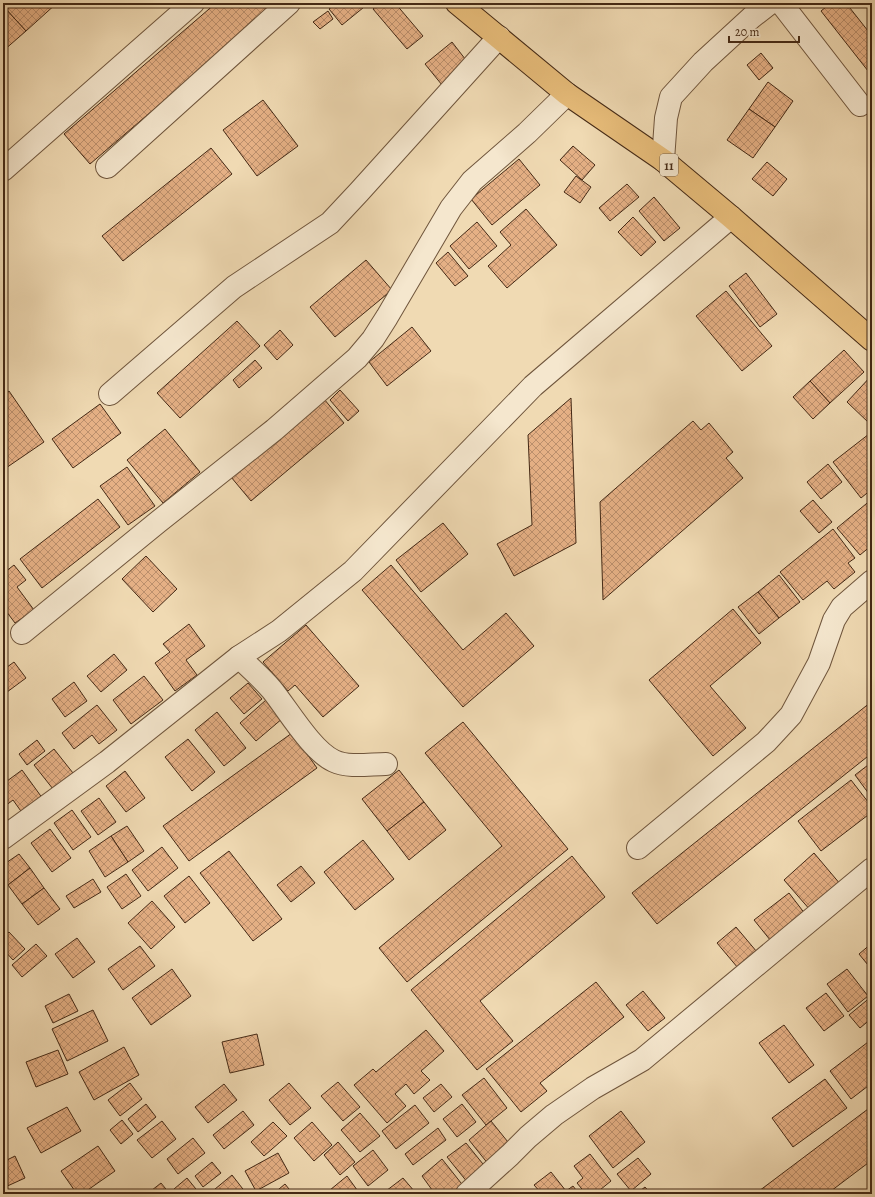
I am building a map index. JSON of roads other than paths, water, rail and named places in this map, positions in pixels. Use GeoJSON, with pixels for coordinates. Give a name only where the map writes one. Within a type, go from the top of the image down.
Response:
{"type":"FeatureCollection","features":[{"type":"Feature","properties":{"kind":"highway","name":"11"},"geometry":{"type":"LineString","coordinates":[[457,3],[566,94],[663,160],[731,216],[872,340]]}},
{"type":"Feature","properties":{"kind":"street"},"geometry":{"type":"LineString","coordinates":[[3,170],[193,3]]}},
{"type":"Feature","properties":{"kind":"street"},"geometry":{"type":"LineString","coordinates":[[107,167],[289,3]]}},
{"type":"Feature","properties":{"kind":"street"},"geometry":{"type":"LineString","coordinates":[[663,160],[666,118],[671,97],[702,62],[752,17],[770,3]]}},
{"type":"Feature","properties":{"kind":"street"},"geometry":{"type":"LineString","coordinates":[[781,3],[860,104]]}},
{"type":"Feature","properties":{"kind":"street"},"geometry":{"type":"LineString","coordinates":[[110,394],[234,287],[330,223],[499,38]]}},
{"type":"Feature","properties":{"kind":"street"},"geometry":{"type":"LineString","coordinates":[[22,633],[274,430],[357,358],[373,339],[387,318],[451,208],[463,191],[472,181],[528,133],[566,94]]}},
{"type":"Feature","properties":{"kind":"street"},"geometry":{"type":"LineString","coordinates":[[3,838],[106,762],[239,657],[278,631],[353,571],[533,386],[731,216]]}},
{"type":"Feature","properties":{"kind":"street"},"geometry":{"type":"LineString","coordinates":[[638,848],[766,742],[791,715],[819,663],[829,635],[842,607],[872,581]]}},
{"type":"Feature","properties":{"kind":"street"},"geometry":{"type":"LineString","coordinates":[[239,657],[271,690],[314,746],[323,754],[334,761],[347,764],[386,764]]}},
{"type":"Feature","properties":{"kind":"street"},"geometry":{"type":"LineString","coordinates":[[467,1194],[510,1155],[528,1136],[554,1115],[593,1088],[642,1060],[872,868]]}}]}
